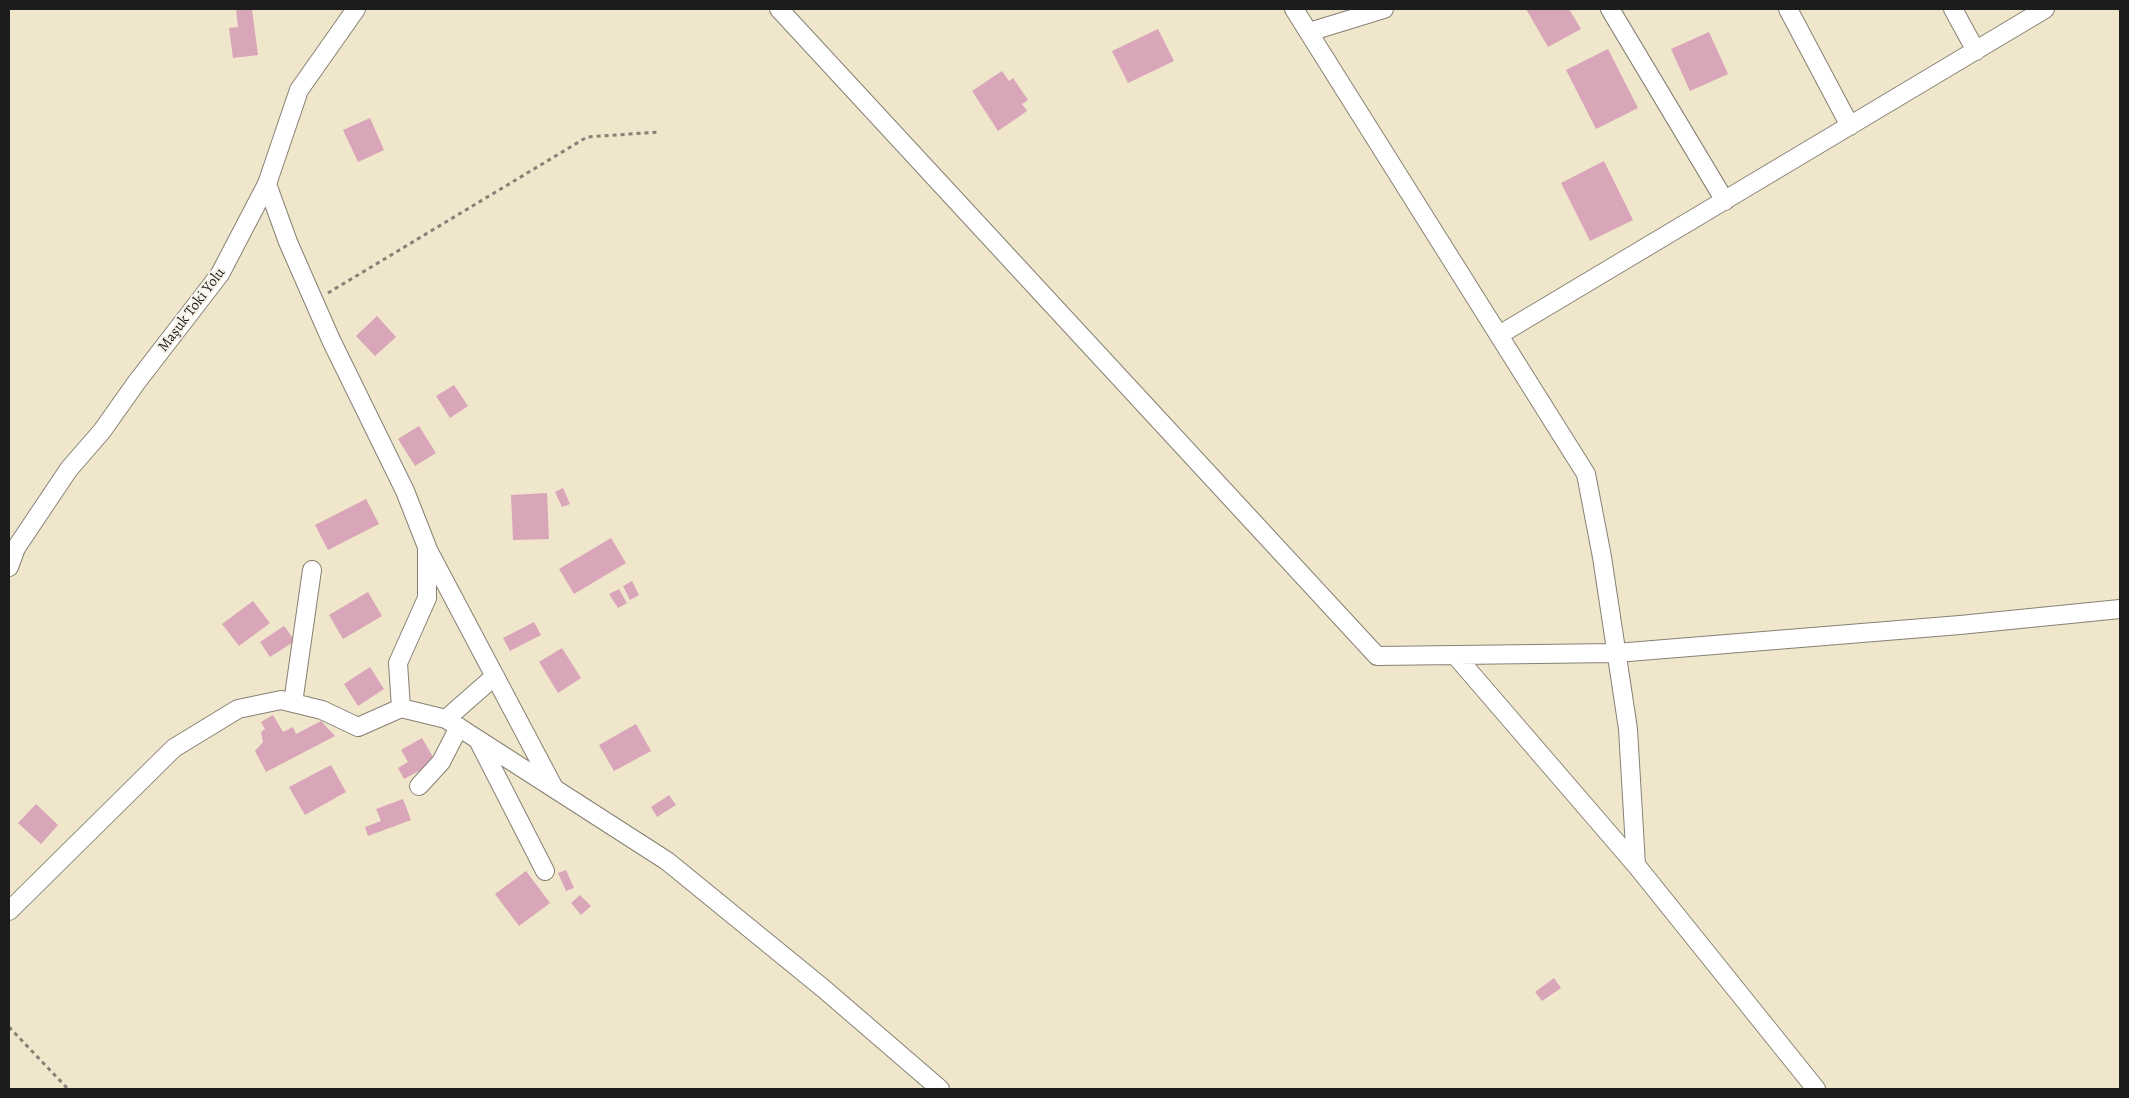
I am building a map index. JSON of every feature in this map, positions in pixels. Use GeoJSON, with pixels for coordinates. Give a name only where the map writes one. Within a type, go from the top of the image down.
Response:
{"type":"FeatureCollection","features":[{"type":"Feature","properties":{"kind":"street","name":"Maşuk Toki Yolu"},"geometry":{"type":"LineString","coordinates":[[9,567],[16,548],[69,469],[102,431],[136,383],[220,274],[267,184],[298,90],[356,9]]}},
{"type":"Feature","properties":{"kind":"street"},"geometry":{"type":"LineString","coordinates":[[779,9],[1377,656],[1616,653],[1960,625],[2120,609]]}},
{"type":"Feature","properties":{"kind":"street"},"geometry":{"type":"LineString","coordinates":[[1294,9],[1586,474],[1602,557],[1628,729],[1636,865]]}},
{"type":"Feature","properties":{"kind":"street"},"geometry":{"type":"LineString","coordinates":[[1309,32],[1384,9]]}},
{"type":"Feature","properties":{"kind":"street"},"geometry":{"type":"LineString","coordinates":[[1610,9],[1725,201]]}},
{"type":"Feature","properties":{"kind":"street"},"geometry":{"type":"LineString","coordinates":[[1788,9],[1850,126]]}},
{"type":"Feature","properties":{"kind":"street"},"geometry":{"type":"LineString","coordinates":[[1953,9],[1976,51]]}},
{"type":"Feature","properties":{"kind":"street"},"geometry":{"type":"LineString","coordinates":[[1499,335],[2045,9]]}},
{"type":"Feature","properties":{"kind":"street"},"geometry":{"type":"LineString","coordinates":[[267,184],[288,242],[314,302],[405,491],[427,547],[554,789]]}},
{"type":"Feature","properties":{"kind":"street"},"geometry":{"type":"LineString","coordinates":[[401,708],[398,663],[427,598],[427,547]]}},
{"type":"Feature","properties":{"kind":"street"},"geometry":{"type":"LineString","coordinates":[[293,703],[312,570]]}},
{"type":"Feature","properties":{"kind":"street"},"geometry":{"type":"LineString","coordinates":[[1454,655],[1636,865],[1816,1089]]}},
{"type":"Feature","properties":{"kind":"street"},"geometry":{"type":"LineString","coordinates":[[419,786],[441,762],[453,723],[495,676]]}},
{"type":"Feature","properties":{"kind":"street"},"geometry":{"type":"LineString","coordinates":[[9,911],[174,748],[238,709],[281,700],[322,710],[358,727],[401,708],[453,723],[667,860],[824,989],[940,1089]]}},
{"type":"Feature","properties":{"kind":"street"},"geometry":{"type":"LineString","coordinates":[[478,739],[545,871]]}},
{"type":"Feature","properties":{"kind":"path"},"geometry":{"type":"LineString","coordinates":[[314,302],[587,137],[659,132]]}},
{"type":"Feature","properties":{"kind":"path"},"geometry":{"type":"LineString","coordinates":[[9,1028],[68,1089]]}},
{"type":"Feature","properties":{"kind":"building"},"geometry":{"type":"Polygon","coordinates":[[[236,9],[252,9],[258,55],[233,58],[229,28],[238,27],[236,9]]]}},
{"type":"Feature","properties":{"kind":"building"},"geometry":{"type":"Polygon","coordinates":[[[1526,9],[1569,9],[1581,29],[1548,47],[1526,9]]]}},
{"type":"Feature","properties":{"kind":"building"},"geometry":{"type":"Polygon","coordinates":[[[1158,29],[1174,61],[1128,83],[1112,51],[1158,29]]]}},
{"type":"Feature","properties":{"kind":"building"},"geometry":{"type":"Polygon","coordinates":[[[1709,32],[1728,74],[1690,91],[1671,49],[1709,32]]]}},
{"type":"Feature","properties":{"kind":"building"},"geometry":{"type":"Polygon","coordinates":[[[1608,49],[1638,108],[1596,129],[1566,70],[1608,49]]]}},
{"type":"Feature","properties":{"kind":"building"},"geometry":{"type":"Polygon","coordinates":[[[1002,71],[1009,81],[1013,78],[1028,100],[1022,104],[1027,111],[998,131],[972,91],[1002,71]]]}},
{"type":"Feature","properties":{"kind":"building"},"geometry":{"type":"Polygon","coordinates":[[[370,118],[384,150],[358,162],[343,130],[370,118]]]}},
{"type":"Feature","properties":{"kind":"building"},"geometry":{"type":"Polygon","coordinates":[[[1604,161],[1633,220],[1590,241],[1561,183],[1604,161]]]}},
{"type":"Feature","properties":{"kind":"building"},"geometry":{"type":"Polygon","coordinates":[[[377,316],[396,337],[375,356],[356,336],[377,316]]]}},
{"type":"Feature","properties":{"kind":"building"},"geometry":{"type":"Polygon","coordinates":[[[454,385],[468,406],[450,418],[436,396],[454,385]]]}},
{"type":"Feature","properties":{"kind":"building"},"geometry":{"type":"Polygon","coordinates":[[[419,426],[436,453],[415,466],[398,439],[419,426]]]}},
{"type":"Feature","properties":{"kind":"building"},"geometry":{"type":"Polygon","coordinates":[[[563,488],[570,504],[562,507],[555,492],[563,488]]]}},
{"type":"Feature","properties":{"kind":"building"},"geometry":{"type":"Polygon","coordinates":[[[547,493],[549,539],[513,540],[511,495],[547,493]]]}},
{"type":"Feature","properties":{"kind":"building"},"geometry":{"type":"Polygon","coordinates":[[[366,499],[379,524],[328,550],[315,525],[366,499]]]}},
{"type":"Feature","properties":{"kind":"building"},"geometry":{"type":"Polygon","coordinates":[[[611,538],[626,563],[574,594],[559,569],[611,538]]]}},
{"type":"Feature","properties":{"kind":"building"},"geometry":{"type":"Polygon","coordinates":[[[632,581],[639,595],[630,600],[623,586],[632,581]]]}},
{"type":"Feature","properties":{"kind":"building"},"geometry":{"type":"Polygon","coordinates":[[[619,589],[627,603],[618,608],[609,594],[619,589]]]}},
{"type":"Feature","properties":{"kind":"building"},"geometry":{"type":"Polygon","coordinates":[[[368,592],[382,616],[343,639],[329,615],[368,592]]]}},
{"type":"Feature","properties":{"kind":"building"},"geometry":{"type":"Polygon","coordinates":[[[253,601],[270,623],[239,646],[222,624],[253,601]]]}},
{"type":"Feature","properties":{"kind":"building"},"geometry":{"type":"Polygon","coordinates":[[[534,622],[541,635],[510,651],[503,638],[534,622]]]}},
{"type":"Feature","properties":{"kind":"building"},"geometry":{"type":"Polygon","coordinates":[[[284,626],[295,641],[270,657],[260,642],[284,626]]]}},
{"type":"Feature","properties":{"kind":"building"},"geometry":{"type":"Polygon","coordinates":[[[562,648],[581,678],[558,693],[539,662],[562,648]]]}},
{"type":"Feature","properties":{"kind":"building"},"geometry":{"type":"Polygon","coordinates":[[[370,667],[384,689],[358,706],[344,684],[370,667]]]}},
{"type":"Feature","properties":{"kind":"building"},"geometry":{"type":"Polygon","coordinates":[[[273,715],[283,732],[293,727],[296,734],[321,721],[335,736],[266,772],[255,751],[263,742],[261,732],[265,729],[261,722],[273,715]]]}},
{"type":"Feature","properties":{"kind":"building"},"geometry":{"type":"Polygon","coordinates":[[[636,724],[651,751],[614,771],[599,745],[636,724]]]}},
{"type":"Feature","properties":{"kind":"building"},"geometry":{"type":"Polygon","coordinates":[[[422,738],[436,762],[404,779],[398,768],[408,762],[401,750],[422,738]]]}},
{"type":"Feature","properties":{"kind":"building"},"geometry":{"type":"Polygon","coordinates":[[[331,765],[346,792],[305,815],[289,787],[331,765]]]}},
{"type":"Feature","properties":{"kind":"building"},"geometry":{"type":"Polygon","coordinates":[[[669,795],[676,805],[657,817],[651,807],[669,795]]]}},
{"type":"Feature","properties":{"kind":"building"},"geometry":{"type":"Polygon","coordinates":[[[403,799],[411,820],[368,836],[365,827],[381,821],[376,809],[403,799]]]}},
{"type":"Feature","properties":{"kind":"building"},"geometry":{"type":"Polygon","coordinates":[[[36,804],[58,825],[41,844],[18,823],[36,804]]]}},
{"type":"Feature","properties":{"kind":"building"},"geometry":{"type":"Polygon","coordinates":[[[566,870],[574,888],[566,891],[558,873],[566,870]]]}},
{"type":"Feature","properties":{"kind":"building"},"geometry":{"type":"Polygon","coordinates":[[[526,871],[550,903],[519,926],[495,894],[526,871]]]}},
{"type":"Feature","properties":{"kind":"building"},"geometry":{"type":"Polygon","coordinates":[[[580,895],[591,906],[581,915],[571,903],[580,895]]]}},
{"type":"Feature","properties":{"kind":"building"},"geometry":{"type":"Polygon","coordinates":[[[1554,978],[1561,988],[1542,1001],[1535,992],[1554,978]]]}}]}
